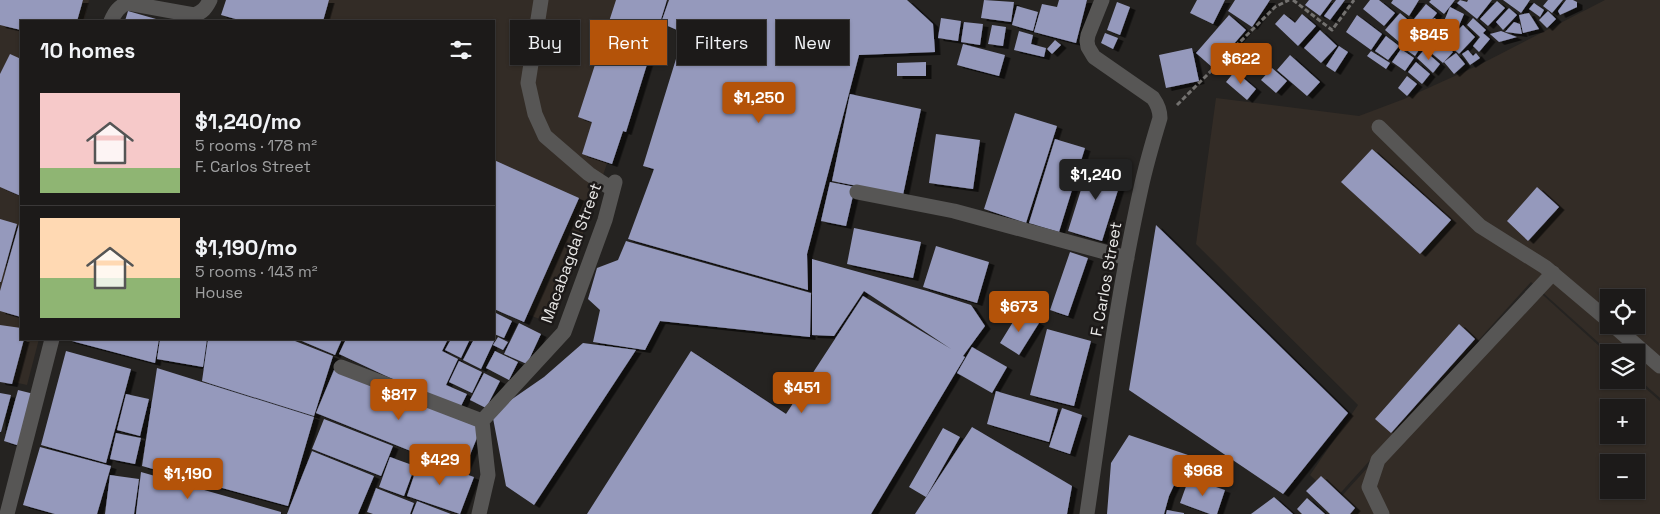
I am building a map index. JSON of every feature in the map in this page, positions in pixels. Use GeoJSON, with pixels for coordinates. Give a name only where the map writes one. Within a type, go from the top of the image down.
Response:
{"type":"FeatureCollection","features":[{"type":"Feature","properties":{"kind":"street"},"geometry":{"type":"LineString","coordinates":[[112,20],[117,9],[128,3],[194,15],[201,12],[210,0]]}},
{"type":"Feature","properties":{"kind":"street","name":"Macabagdal Street"},"geometry":{"type":"LineString","coordinates":[[482,421],[564,332],[605,220],[614,186],[589,174],[545,136],[535,114],[528,83],[541,0]]}},
{"type":"Feature","properties":{"kind":"street"},"geometry":{"type":"LineString","coordinates":[[1102,0],[1088,35],[1088,47],[1094,57],[1153,98],[1158,104],[1160,111]]}},
{"type":"Feature","properties":{"kind":"street","name":"F. Carlos Street"},"geometry":{"type":"LineString","coordinates":[[1087,514],[1105,387],[1127,258],[1141,186],[1160,118],[1160,111]]}},
{"type":"Feature","properties":{"kind":"street"},"geometry":{"type":"LineString","coordinates":[[1380,127],[1480,226],[1553,273],[1600,313]]}},
{"type":"Feature","properties":{"kind":"street"},"geometry":{"type":"LineString","coordinates":[[857,192],[954,211],[1127,258]]}},
{"type":"Feature","properties":{"kind":"street"},"geometry":{"type":"LineString","coordinates":[[1382,514],[1369,487],[1378,460],[1553,273]]}},
{"type":"Feature","properties":{"kind":"street"},"geometry":{"type":"LineString","coordinates":[[1623,334],[1660,366]]}},
{"type":"Feature","properties":{"kind":"street"},"geometry":{"type":"LineString","coordinates":[[7,514],[52,340]]}},
{"type":"Feature","properties":{"kind":"street"},"geometry":{"type":"LineString","coordinates":[[340,367],[482,421],[488,475],[478,514]]}},
{"type":"Feature","properties":{"kind":"path"},"geometry":{"type":"LineString","coordinates":[[1160,111],[1178,105],[1275,7],[1289,0]]}},
{"type":"Feature","properties":{"kind":"path"},"geometry":{"type":"LineString","coordinates":[[1293,0],[1332,30],[1354,0]]}},
{"type":"Feature","properties":{"kind":"shaded area"},"geometry":{"type":"Polygon","coordinates":[[[0,0],[89,0],[84,20],[20,20],[20,340],[39,340],[27,385],[0,379],[0,0]]]}},
{"type":"Feature","properties":{"kind":"shaded area"},"geometry":{"type":"Polygon","coordinates":[[[325,0],[663,0],[656,20],[590,20],[590,65],[641,65],[552,324],[495,301],[495,20],[318,20],[325,0]]]}},
{"type":"Feature","properties":{"kind":"shaded area"},"geometry":{"type":"Polygon","coordinates":[[[1605,0],[1660,0],[1660,398],[1645,385],[1645,344],[1600,344],[1531,282],[1335,499],[1310,475],[1358,405],[1196,244],[1216,98],[1359,116],[1404,99],[1479,65],[1605,0]]]}},
{"type":"Feature","properties":{"kind":"shaded area"},"geometry":{"type":"Polygon","coordinates":[[[1533,286],[1600,347],[1600,389],[1645,388],[1660,401],[1660,514],[1349,514],[1338,500],[1533,286]]]}},
{"type":"Feature","properties":{"kind":"building"},"geometry":{"type":"Polygon","coordinates":[[[0,0],[83,0],[77,20],[20,20],[20,30],[0,25],[0,0]]]}},
{"type":"Feature","properties":{"kind":"building"},"geometry":{"type":"Polygon","coordinates":[[[226,0],[329,0],[323,20],[239,20],[221,15],[226,0]]]}},
{"type":"Feature","properties":{"kind":"building"},"geometry":{"type":"Polygon","coordinates":[[[616,0],[667,0],[661,20],[610,20],[616,0]]]}},
{"type":"Feature","properties":{"kind":"building"},"geometry":{"type":"Polygon","coordinates":[[[669,0],[907,0],[933,24],[935,52],[859,55],[807,254],[808,290],[628,239],[654,169],[643,166],[677,56],[677,65],[766,65],[766,20],[677,20],[677,30],[667,26],[667,20],[662,20],[669,0]]]}},
{"type":"Feature","properties":{"kind":"building"},"geometry":{"type":"Polygon","coordinates":[[[984,0],[1014,2],[1011,22],[981,18],[984,0]]]}},
{"type":"Feature","properties":{"kind":"building"},"geometry":{"type":"Polygon","coordinates":[[[1059,0],[1087,0],[1076,43],[1034,32],[1042,4],[1057,7],[1059,0]]]}},
{"type":"Feature","properties":{"kind":"building"},"geometry":{"type":"Polygon","coordinates":[[[1197,0],[1225,0],[1213,24],[1190,13],[1197,0]]]}},
{"type":"Feature","properties":{"kind":"building"},"geometry":{"type":"Polygon","coordinates":[[[1235,0],[1270,0],[1252,27],[1228,11],[1235,0]]]}},
{"type":"Feature","properties":{"kind":"building"},"geometry":{"type":"Polygon","coordinates":[[[1309,0],[1332,0],[1320,16],[1305,5],[1309,0]]]}},
{"type":"Feature","properties":{"kind":"building"},"geometry":{"type":"Polygon","coordinates":[[[1336,0],[1345,0],[1330,20],[1324,16],[1336,0]]]}},
{"type":"Feature","properties":{"kind":"building"},"geometry":{"type":"Polygon","coordinates":[[[1370,0],[1379,0],[1395,13],[1384,26],[1363,9],[1370,0]]]}},
{"type":"Feature","properties":{"kind":"building"},"geometry":{"type":"Polygon","coordinates":[[[1393,0],[1419,0],[1409,16],[1391,3],[1393,0]]]}},
{"type":"Feature","properties":{"kind":"building"},"geometry":{"type":"Polygon","coordinates":[[[1431,0],[1455,0],[1444,14],[1429,2],[1431,0]]]}},
{"type":"Feature","properties":{"kind":"building"},"geometry":{"type":"Polygon","coordinates":[[[1460,0],[1467,2],[1468,0],[1492,0],[1477,19],[1457,3],[1460,0]]]}},
{"type":"Feature","properties":{"kind":"building"},"geometry":{"type":"Polygon","coordinates":[[[1503,0],[1530,0],[1521,13],[1503,0]]]}},
{"type":"Feature","properties":{"kind":"building"},"geometry":{"type":"Polygon","coordinates":[[[1548,0],[1563,0],[1552,13],[1543,6],[1548,0]]]}},
{"type":"Feature","properties":{"kind":"building"},"geometry":{"type":"Polygon","coordinates":[[[1566,0],[1577,2],[1577,7],[1560,15],[1558,11],[1566,0]]]}},
{"type":"Feature","properties":{"kind":"building"},"geometry":{"type":"Polygon","coordinates":[[[1497,1],[1505,8],[1488,26],[1480,19],[1497,1]]]}},
{"type":"Feature","properties":{"kind":"building"},"geometry":{"type":"Polygon","coordinates":[[[1117,2],[1130,7],[1120,35],[1107,30],[1117,2]]]}},
{"type":"Feature","properties":{"kind":"building"},"geometry":{"type":"Polygon","coordinates":[[[1534,3],[1544,10],[1540,17],[1529,9],[1534,3]]]}},
{"type":"Feature","properties":{"kind":"building"},"geometry":{"type":"Polygon","coordinates":[[[1426,4],[1437,13],[1425,28],[1414,19],[1426,4]]]}},
{"type":"Feature","properties":{"kind":"building"},"geometry":{"type":"Polygon","coordinates":[[[1017,6],[1038,12],[1033,31],[1012,25],[1017,6]]]}},
{"type":"Feature","properties":{"kind":"building"},"geometry":{"type":"Polygon","coordinates":[[[1450,7],[1464,14],[1458,28],[1444,21],[1450,7]]]}},
{"type":"Feature","properties":{"kind":"building"},"geometry":{"type":"Polygon","coordinates":[[[1509,8],[1517,15],[1503,30],[1496,22],[1509,8]]]}},
{"type":"Feature","properties":{"kind":"building"},"geometry":{"type":"Polygon","coordinates":[[[128,11],[160,20],[125,20],[128,11]]]}},
{"type":"Feature","properties":{"kind":"building"},"geometry":{"type":"Polygon","coordinates":[[[1548,11],[1556,19],[1547,28],[1539,20],[1548,11]]]}},
{"type":"Feature","properties":{"kind":"building"},"geometry":{"type":"Polygon","coordinates":[[[1400,13],[1414,25],[1399,42],[1385,30],[1400,13]]]}},
{"type":"Feature","properties":{"kind":"building"},"geometry":{"type":"Polygon","coordinates":[[[1529,13],[1539,29],[1523,33],[1519,15],[1529,13]]]}},
{"type":"Feature","properties":{"kind":"building"},"geometry":{"type":"Polygon","coordinates":[[[1284,14],[1295,23],[1302,14],[1316,26],[1298,46],[1275,24],[1284,14]]]}},
{"type":"Feature","properties":{"kind":"building"},"geometry":{"type":"Polygon","coordinates":[[[1229,15],[1246,30],[1213,68],[1196,53],[1229,15]]]}},
{"type":"Feature","properties":{"kind":"building"},"geometry":{"type":"Polygon","coordinates":[[[1357,15],[1382,34],[1371,50],[1346,32],[1357,15]]]}},
{"type":"Feature","properties":{"kind":"building"},"geometry":{"type":"Polygon","coordinates":[[[941,18],[961,21],[958,41],[938,38],[941,18]]]}},
{"type":"Feature","properties":{"kind":"building"},"geometry":{"type":"Polygon","coordinates":[[[1434,18],[1440,21],[1433,33],[1427,29],[1434,18]]]}},
{"type":"Feature","properties":{"kind":"building"},"geometry":{"type":"Polygon","coordinates":[[[1473,18],[1486,30],[1483,33],[1490,39],[1479,52],[1473,46],[1480,37],[1467,25],[1473,18]]]}},
{"type":"Feature","properties":{"kind":"building"},"geometry":{"type":"Polygon","coordinates":[[[964,22],[983,24],[980,45],[961,42],[964,22]]]}},
{"type":"Feature","properties":{"kind":"building"},"geometry":{"type":"Polygon","coordinates":[[[1442,22],[1453,30],[1446,40],[1435,33],[1442,22]]]}},
{"type":"Feature","properties":{"kind":"building"},"geometry":{"type":"Polygon","coordinates":[[[1514,22],[1520,24],[1522,34],[1505,32],[1514,22]]]}},
{"type":"Feature","properties":{"kind":"building"},"geometry":{"type":"Polygon","coordinates":[[[992,25],[1006,27],[1003,46],[988,44],[992,25]]]}},
{"type":"Feature","properties":{"kind":"building"},"geometry":{"type":"Polygon","coordinates":[[[1417,25],[1429,34],[1421,45],[1409,36],[1417,25]]]}},
{"type":"Feature","properties":{"kind":"building"},"geometry":{"type":"Polygon","coordinates":[[[1463,25],[1475,37],[1459,54],[1446,42],[1463,25]]]}},
{"type":"Feature","properties":{"kind":"building"},"geometry":{"type":"Polygon","coordinates":[[[1320,30],[1337,46],[1321,63],[1304,48],[1320,30]]]}},
{"type":"Feature","properties":{"kind":"building"},"geometry":{"type":"Polygon","coordinates":[[[1019,31],[1033,35],[1031,44],[1046,48],[1044,57],[1014,50],[1019,31]]]}},
{"type":"Feature","properties":{"kind":"building"},"geometry":{"type":"Polygon","coordinates":[[[1501,31],[1517,37],[1499,42],[1490,34],[1501,31]]]}},
{"type":"Feature","properties":{"kind":"building"},"geometry":{"type":"Polygon","coordinates":[[[1105,33],[1118,38],[1113,49],[1101,43],[1105,33]]]}},
{"type":"Feature","properties":{"kind":"building"},"geometry":{"type":"Polygon","coordinates":[[[1433,34],[1453,52],[1443,63],[1423,46],[1433,34]]]}},
{"type":"Feature","properties":{"kind":"building"},"geometry":{"type":"Polygon","coordinates":[[[1386,36],[1399,46],[1388,60],[1375,51],[1386,36]]]}},
{"type":"Feature","properties":{"kind":"building"},"geometry":{"type":"Polygon","coordinates":[[[1407,39],[1420,48],[1415,56],[1402,47],[1407,39]]]}},
{"type":"Feature","properties":{"kind":"building"},"geometry":{"type":"Polygon","coordinates":[[[1055,40],[1061,45],[1052,54],[1047,49],[1055,40]]]}},
{"type":"Feature","properties":{"kind":"building"},"geometry":{"type":"Polygon","coordinates":[[[963,44],[1005,55],[999,76],[957,65],[963,44]]]}},
{"type":"Feature","properties":{"kind":"building"},"geometry":{"type":"Polygon","coordinates":[[[1339,46],[1348,52],[1335,72],[1326,66],[1339,46]]]}},
{"type":"Feature","properties":{"kind":"building"},"geometry":{"type":"Polygon","coordinates":[[[1192,48],[1199,81],[1166,88],[1159,55],[1192,48]]]}},
{"type":"Feature","properties":{"kind":"building"},"geometry":{"type":"Polygon","coordinates":[[[1401,49],[1414,58],[1405,71],[1392,62],[1401,49]]]}},
{"type":"Feature","properties":{"kind":"building"},"geometry":{"type":"Polygon","coordinates":[[[1424,50],[1440,64],[1433,73],[1417,58],[1424,50]]]}},
{"type":"Feature","properties":{"kind":"building"},"geometry":{"type":"Polygon","coordinates":[[[1468,50],[1473,56],[1476,53],[1480,58],[1470,65],[1462,54],[1468,50]]]}},
{"type":"Feature","properties":{"kind":"building"},"geometry":{"type":"Polygon","coordinates":[[[1371,51],[1390,63],[1386,69],[1367,56],[1371,51]]]}},
{"type":"Feature","properties":{"kind":"building"},"geometry":{"type":"Polygon","coordinates":[[[1456,53],[1465,64],[1454,74],[1444,62],[1456,53]]]}},
{"type":"Feature","properties":{"kind":"building"},"geometry":{"type":"Polygon","coordinates":[[[10,54],[20,59],[20,196],[0,187],[0,74],[10,54]]]}},
{"type":"Feature","properties":{"kind":"building"},"geometry":{"type":"Polygon","coordinates":[[[1290,55],[1320,82],[1307,96],[1277,70],[1290,55]]]}},
{"type":"Feature","properties":{"kind":"building"},"geometry":{"type":"Polygon","coordinates":[[[926,62],[926,76],[897,76],[897,63],[926,62]]]}},
{"type":"Feature","properties":{"kind":"building"},"geometry":{"type":"Polygon","coordinates":[[[1416,62],[1430,74],[1422,84],[1408,72],[1416,62]]]}},
{"type":"Feature","properties":{"kind":"building"},"geometry":{"type":"Polygon","coordinates":[[[595,65],[647,65],[626,132],[623,131],[612,164],[582,154],[592,122],[578,117],[595,65]]]}},
{"type":"Feature","properties":{"kind":"building"},"geometry":{"type":"Polygon","coordinates":[[[1272,68],[1287,81],[1276,93],[1261,80],[1272,68]]]}},
{"type":"Feature","properties":{"kind":"building"},"geometry":{"type":"Polygon","coordinates":[[[1235,71],[1256,89],[1247,100],[1226,82],[1235,71]]]}},
{"type":"Feature","properties":{"kind":"building"},"geometry":{"type":"Polygon","coordinates":[[[1407,76],[1417,84],[1407,96],[1398,88],[1407,76]]]}},
{"type":"Feature","properties":{"kind":"building"},"geometry":{"type":"Polygon","coordinates":[[[850,94],[921,109],[903,195],[832,181],[850,94]]]}},
{"type":"Feature","properties":{"kind":"building"},"geometry":{"type":"Polygon","coordinates":[[[1015,113],[1057,126],[1026,223],[984,209],[1015,113]]]}},
{"type":"Feature","properties":{"kind":"building"},"geometry":{"type":"Polygon","coordinates":[[[936,134],[980,140],[973,189],[929,183],[936,134]]]}},
{"type":"Feature","properties":{"kind":"building"},"geometry":{"type":"Polygon","coordinates":[[[1055,139],[1085,148],[1059,232],[1029,223],[1055,139]]]}},
{"type":"Feature","properties":{"kind":"building"},"geometry":{"type":"Polygon","coordinates":[[[1372,149],[1451,220],[1420,254],[1341,182],[1372,149]]]}},
{"type":"Feature","properties":{"kind":"building"},"geometry":{"type":"Polygon","coordinates":[[[495,160],[579,198],[524,322],[495,309],[495,160]]]}},
{"type":"Feature","properties":{"kind":"building"},"geometry":{"type":"Polygon","coordinates":[[[1090,161],[1124,171],[1102,241],[1068,231],[1090,161]]]}},
{"type":"Feature","properties":{"kind":"building"},"geometry":{"type":"Polygon","coordinates":[[[830,182],[855,187],[846,226],[821,221],[830,182]]]}},
{"type":"Feature","properties":{"kind":"building"},"geometry":{"type":"Polygon","coordinates":[[[1537,187],[1559,207],[1528,241],[1507,221],[1537,187]]]}},
{"type":"Feature","properties":{"kind":"building"},"geometry":{"type":"Polygon","coordinates":[[[0,219],[17,224],[1,282],[0,282],[0,219]]]}},
{"type":"Feature","properties":{"kind":"building"},"geometry":{"type":"Polygon","coordinates":[[[20,221],[20,317],[0,311],[0,291],[20,221]]]}},
{"type":"Feature","properties":{"kind":"building"},"geometry":{"type":"Polygon","coordinates":[[[1156,225],[1348,413],[1283,494],[1129,390],[1156,225]]]}},
{"type":"Feature","properties":{"kind":"building"},"geometry":{"type":"Polygon","coordinates":[[[854,228],[921,242],[913,278],[847,264],[854,228]]]}},
{"type":"Feature","properties":{"kind":"building"},"geometry":{"type":"Polygon","coordinates":[[[626,241],[811,293],[810,337],[660,321],[645,350],[593,342],[600,310],[588,299],[597,268],[618,260],[626,241]]]}},
{"type":"Feature","properties":{"kind":"building"},"geometry":{"type":"Polygon","coordinates":[[[936,246],[989,262],[977,303],[923,287],[936,246]]]}},
{"type":"Feature","properties":{"kind":"building"},"geometry":{"type":"Polygon","coordinates":[[[1070,252],[1088,258],[1068,316],[1050,310],[1070,252]]]}},
{"type":"Feature","properties":{"kind":"building"},"geometry":{"type":"Polygon","coordinates":[[[812,259],[971,305],[985,326],[963,356],[965,357],[871,514],[587,514],[691,351],[786,414],[863,296],[951,349],[864,291],[834,336],[812,335],[812,259]]]}},
{"type":"Feature","properties":{"kind":"building"},"geometry":{"type":"Polygon","coordinates":[[[495,312],[512,321],[504,338],[495,334],[495,312]]]}},
{"type":"Feature","properties":{"kind":"building"},"geometry":{"type":"Polygon","coordinates":[[[1019,312],[1039,323],[1019,355],[1000,343],[1019,312]]]}},
{"type":"Feature","properties":{"kind":"building"},"geometry":{"type":"Polygon","coordinates":[[[519,323],[541,334],[527,364],[504,354],[519,323]]]}},
{"type":"Feature","properties":{"kind":"building"},"geometry":{"type":"Polygon","coordinates":[[[1459,324],[1475,339],[1391,433],[1375,419],[1459,324]]]}},
{"type":"Feature","properties":{"kind":"building"},"geometry":{"type":"Polygon","coordinates":[[[0,325],[20,328],[20,340],[24,340],[12,384],[0,382],[0,325]]]}},
{"type":"Feature","properties":{"kind":"building"},"geometry":{"type":"Polygon","coordinates":[[[1047,329],[1091,341],[1074,406],[1030,395],[1047,329]]]}},
{"type":"Feature","properties":{"kind":"building"},"geometry":{"type":"Polygon","coordinates":[[[498,337],[508,342],[503,350],[493,345],[498,337]]]}},
{"type":"Feature","properties":{"kind":"building"},"geometry":{"type":"Polygon","coordinates":[[[68,340],[159,340],[155,363],[68,340]]]}},
{"type":"Feature","properties":{"kind":"building"},"geometry":{"type":"Polygon","coordinates":[[[160,340],[207,340],[203,367],[157,359],[160,340]]]}},
{"type":"Feature","properties":{"kind":"building"},"geometry":{"type":"Polygon","coordinates":[[[208,340],[293,340],[333,356],[314,416],[202,381],[208,340]]]}},
{"type":"Feature","properties":{"kind":"building"},"geometry":{"type":"Polygon","coordinates":[[[299,340],[342,340],[335,355],[299,340]]]}},
{"type":"Feature","properties":{"kind":"building"},"geometry":{"type":"Polygon","coordinates":[[[346,340],[448,340],[442,351],[458,359],[446,385],[467,394],[459,410],[339,354],[346,340]]]}},
{"type":"Feature","properties":{"kind":"building"},"geometry":{"type":"Polygon","coordinates":[[[450,340],[470,340],[461,358],[445,350],[450,340]]]}},
{"type":"Feature","properties":{"kind":"building"},"geometry":{"type":"Polygon","coordinates":[[[473,340],[495,340],[481,369],[463,360],[473,340]]]}},
{"type":"Feature","properties":{"kind":"building"},"geometry":{"type":"Polygon","coordinates":[[[583,343],[636,350],[534,505],[506,486],[492,413],[544,377],[583,343]]]}},
{"type":"Feature","properties":{"kind":"building"},"geometry":{"type":"Polygon","coordinates":[[[972,347],[1007,367],[992,393],[957,373],[972,347]]]}},
{"type":"Feature","properties":{"kind":"building"},"geometry":{"type":"Polygon","coordinates":[[[66,351],[131,369],[106,463],[41,445],[66,351]]]}},
{"type":"Feature","properties":{"kind":"building"},"geometry":{"type":"Polygon","coordinates":[[[495,351],[518,362],[509,380],[486,368],[495,351]]]}},
{"type":"Feature","properties":{"kind":"building"},"geometry":{"type":"Polygon","coordinates":[[[459,361],[482,372],[472,393],[449,382],[459,361]]]}},
{"type":"Feature","properties":{"kind":"building"},"geometry":{"type":"Polygon","coordinates":[[[157,368],[314,417],[288,506],[142,466],[157,368]]]}},
{"type":"Feature","properties":{"kind":"building"},"geometry":{"type":"Polygon","coordinates":[[[334,370],[481,428],[463,472],[316,413],[334,370]]]}},
{"type":"Feature","properties":{"kind":"building"},"geometry":{"type":"Polygon","coordinates":[[[484,373],[500,381],[486,408],[470,400],[484,373]]]}},
{"type":"Feature","properties":{"kind":"building"},"geometry":{"type":"Polygon","coordinates":[[[18,390],[34,394],[20,446],[4,441],[18,390]]]}},
{"type":"Feature","properties":{"kind":"building"},"geometry":{"type":"Polygon","coordinates":[[[996,391],[1058,409],[1049,442],[987,424],[996,391]]]}},
{"type":"Feature","properties":{"kind":"building"},"geometry":{"type":"Polygon","coordinates":[[[0,393],[11,395],[1,432],[0,432],[0,393]]]}},
{"type":"Feature","properties":{"kind":"building"},"geometry":{"type":"Polygon","coordinates":[[[126,394],[149,399],[140,436],[117,430],[126,394]]]}},
{"type":"Feature","properties":{"kind":"building"},"geometry":{"type":"Polygon","coordinates":[[[1062,408],[1082,415],[1070,454],[1049,447],[1062,408]]]}},
{"type":"Feature","properties":{"kind":"building"},"geometry":{"type":"Polygon","coordinates":[[[324,419],[393,446],[381,476],[312,449],[324,419]]]}},
{"type":"Feature","properties":{"kind":"building"},"geometry":{"type":"Polygon","coordinates":[[[972,427],[1072,486],[1067,514],[915,514],[972,427]]]}},
{"type":"Feature","properties":{"kind":"building"},"geometry":{"type":"Polygon","coordinates":[[[943,428],[960,437],[926,497],[909,487],[943,428]]]}},
{"type":"Feature","properties":{"kind":"building"},"geometry":{"type":"Polygon","coordinates":[[[116,433],[141,438],[135,464],[110,459],[116,433]]]}},
{"type":"Feature","properties":{"kind":"building"},"geometry":{"type":"Polygon","coordinates":[[[1129,435],[1188,455],[1169,496],[1164,514],[1107,514],[1111,463],[1129,435]]]}},
{"type":"Feature","properties":{"kind":"building"},"geometry":{"type":"Polygon","coordinates":[[[40,447],[111,466],[97,514],[55,514],[23,505],[40,447]]]}},
{"type":"Feature","properties":{"kind":"building"},"geometry":{"type":"Polygon","coordinates":[[[312,451],[374,476],[358,514],[287,514],[312,451]]]}},
{"type":"Feature","properties":{"kind":"building"},"geometry":{"type":"Polygon","coordinates":[[[390,457],[415,466],[404,496],[379,487],[390,457]]]}},
{"type":"Feature","properties":{"kind":"building"},"geometry":{"type":"Polygon","coordinates":[[[420,458],[474,477],[460,514],[407,496],[420,458]]]}},
{"type":"Feature","properties":{"kind":"building"},"geometry":{"type":"Polygon","coordinates":[[[141,472],[281,512],[281,514],[136,514],[141,472]]]}},
{"type":"Feature","properties":{"kind":"building"},"geometry":{"type":"Polygon","coordinates":[[[110,475],[139,479],[134,514],[105,514],[110,475]]]}},
{"type":"Feature","properties":{"kind":"building"},"geometry":{"type":"Polygon","coordinates":[[[1321,476],[1355,508],[1350,514],[1330,514],[1306,491],[1321,476]]]}},
{"type":"Feature","properties":{"kind":"building"},"geometry":{"type":"Polygon","coordinates":[[[1189,478],[1225,490],[1217,514],[1210,514],[1180,503],[1189,478]]]}},
{"type":"Feature","properties":{"kind":"building"},"geometry":{"type":"Polygon","coordinates":[[[376,488],[414,503],[410,514],[373,514],[367,512],[376,488]]]}},
{"type":"Feature","properties":{"kind":"building"},"geometry":{"type":"Polygon","coordinates":[[[1274,497],[1293,514],[1251,514],[1274,497]]]}},
{"type":"Feature","properties":{"kind":"building"},"geometry":{"type":"Polygon","coordinates":[[[1307,498],[1325,514],[1302,514],[1297,509],[1307,498]]]}},
{"type":"Feature","properties":{"kind":"building"},"geometry":{"type":"Polygon","coordinates":[[[417,501],[451,514],[412,514],[417,501]]]}},
{"type":"Feature","properties":{"kind":"building"},"geometry":{"type":"Polygon","coordinates":[[[1167,510],[1184,513],[1184,514],[1166,514],[1167,510]]]}}]}
